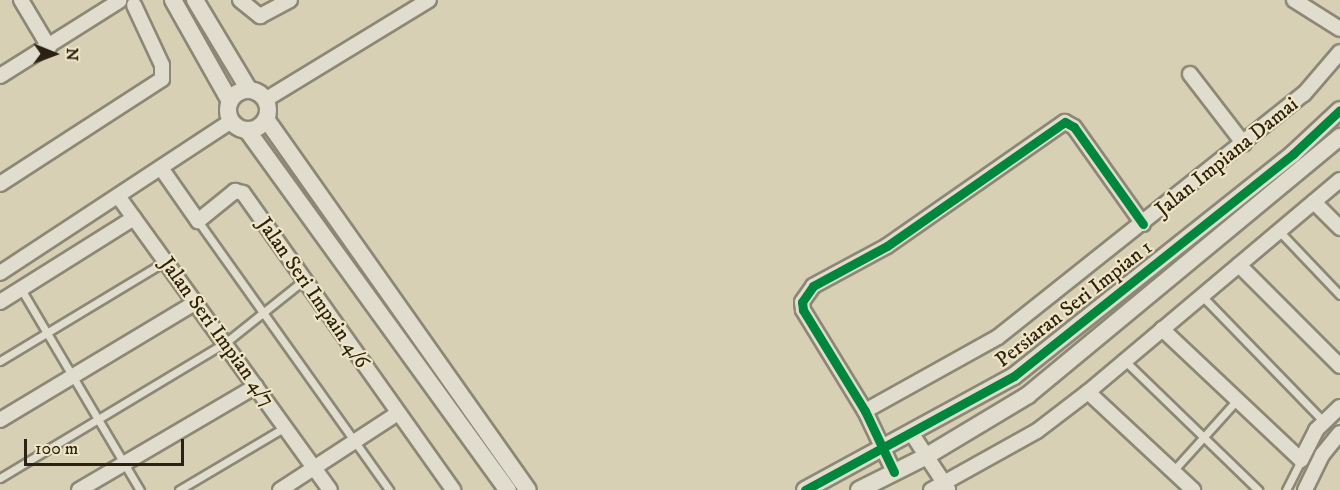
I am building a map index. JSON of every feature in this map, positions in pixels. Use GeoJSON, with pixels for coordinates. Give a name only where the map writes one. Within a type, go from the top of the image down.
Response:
{"type":"FeatureCollection","features":[{"type":"Feature","properties":{"kind":"street"},"geometry":{"type":"LineString","coordinates":[[21,0],[49,46]]}},
{"type":"Feature","properties":{"kind":"street"},"geometry":{"type":"LineString","coordinates":[[173,0],[230,100],[231,121]]}},
{"type":"Feature","properties":{"kind":"street"},"geometry":{"type":"LineString","coordinates":[[195,0],[249,90],[265,100]]}},
{"type":"Feature","properties":{"kind":"street"},"geometry":{"type":"LineString","coordinates":[[240,0],[260,16],[271,13],[290,0]]}},
{"type":"Feature","properties":{"kind":"street"},"geometry":{"type":"LineString","coordinates":[[265,100],[429,0]]}},
{"type":"Feature","properties":{"kind":"street"},"geometry":{"type":"LineString","coordinates":[[1294,0],[1340,29]]}},
{"type":"Feature","properties":{"kind":"street"},"geometry":{"type":"LineString","coordinates":[[0,76],[119,1],[137,3],[162,65],[162,79],[0,184]]}},
{"type":"Feature","properties":{"kind":"street","name":"Jalan Impiana Damai"},"geometry":{"type":"LineString","coordinates":[[865,411],[998,337],[1244,144],[1304,94],[1340,52]]}},
{"type":"Feature","properties":{"kind":"street"},"geometry":{"type":"LineString","coordinates":[[1190,74],[1244,144]]}},
{"type":"Feature","properties":{"kind":"street"},"geometry":{"type":"LineString","coordinates":[[230,100],[235,94],[249,90]]}},
{"type":"Feature","properties":{"kind":"street"},"geometry":{"type":"LineString","coordinates":[[265,100],[266,119],[528,490]]}},
{"type":"Feature","properties":{"kind":"street","name":"Persiaran Seri Impian 1"},"geometry":{"type":"LineString","coordinates":[[805,490],[881,448],[912,434],[1014,376],[1070,335],[1293,154],[1340,110]]}},
{"type":"Feature","properties":{"kind":"street"},"geometry":{"type":"LineString","coordinates":[[247,130],[266,119]]}},
{"type":"Feature","properties":{"kind":"street"},"geometry":{"type":"LineString","coordinates":[[231,121],[247,130],[508,490]]}},
{"type":"Feature","properties":{"kind":"street"},"geometry":{"type":"LineString","coordinates":[[0,273],[231,121]]}},
{"type":"Feature","properties":{"kind":"street"},"geometry":{"type":"LineString","coordinates":[[894,472],[865,411],[803,310],[802,302],[813,286],[887,246],[1065,122],[1074,127],[1143,224]]}},
{"type":"Feature","properties":{"kind":"street","name":"Persiaran Seri Impian 1"},"geometry":{"type":"LineString","coordinates":[[859,490],[925,457],[1028,395],[1340,137]]}},
{"type":"Feature","properties":{"kind":"street"},"geometry":{"type":"LineString","coordinates":[[161,168],[198,221]]}},
{"type":"Feature","properties":{"kind":"street"},"geometry":{"type":"LineString","coordinates":[[912,434],[941,488],[1037,431],[1088,392],[1340,180]]}},
{"type":"Feature","properties":{"kind":"street","name":"Jalan Seri Impain 4/6"},"geometry":{"type":"LineString","coordinates":[[198,221],[240,191],[453,490]]}},
{"type":"Feature","properties":{"kind":"street","name":"Jalan Seri Impian 4/7"},"geometry":{"type":"LineString","coordinates":[[118,196],[330,490]]}},
{"type":"Feature","properties":{"kind":"street"},"geometry":{"type":"LineString","coordinates":[[1314,202],[1340,228]]}},
{"type":"Feature","properties":{"kind":"street"},"geometry":{"type":"LineString","coordinates":[[0,302],[134,218]]}},
{"type":"Feature","properties":{"kind":"street"},"geometry":{"type":"LineString","coordinates":[[1239,265],[1340,366]]}},
{"type":"Feature","properties":{"kind":"street"},"geometry":{"type":"LineString","coordinates":[[0,420],[75,378],[196,302]]}},
{"type":"Feature","properties":{"kind":"street"},"geometry":{"type":"LineString","coordinates":[[1162,329],[1301,460],[1324,422],[1340,407]]}},
{"type":"Feature","properties":{"kind":"street"},"geometry":{"type":"LineString","coordinates":[[80,490],[256,386]]}},
{"type":"Feature","properties":{"kind":"street"},"geometry":{"type":"LineString","coordinates":[[1088,392],[1193,490]]}},
{"type":"Feature","properties":{"kind":"street"},"geometry":{"type":"LineString","coordinates":[[280,490],[398,413]]}},
{"type":"Feature","properties":{"kind":"street"},"geometry":{"type":"LineString","coordinates":[[1305,490],[1322,455],[1340,433]]}},
{"type":"Feature","properties":{"kind":"lane"},"geometry":{"type":"LineString","coordinates":[[198,221],[389,490]]}},
{"type":"Feature","properties":{"kind":"lane"},"geometry":{"type":"LineString","coordinates":[[1279,231],[1340,295]]}},
{"type":"Feature","properties":{"kind":"lane"},"geometry":{"type":"LineString","coordinates":[[0,362],[166,261]]}},
{"type":"Feature","properties":{"kind":"lane"},"geometry":{"type":"LineString","coordinates":[[0,478],[99,422],[225,343],[304,280]]}},
{"type":"Feature","properties":{"kind":"lane"},"geometry":{"type":"LineString","coordinates":[[21,289],[50,332],[99,422],[140,490]]}},
{"type":"Feature","properties":{"kind":"lane"},"geometry":{"type":"LineString","coordinates":[[1202,296],[1324,422]]}},
{"type":"Feature","properties":{"kind":"lane"},"geometry":{"type":"LineString","coordinates":[[1124,360],[1258,490]]}},
{"type":"Feature","properties":{"kind":"lane"},"geometry":{"type":"LineString","coordinates":[[1173,471],[1236,401]]}},
{"type":"Feature","properties":{"kind":"lane"},"geometry":{"type":"LineString","coordinates":[[179,490],[286,426]]}},
{"type":"Feature","properties":{"kind":"lane"},"geometry":{"type":"LineString","coordinates":[[1286,490],[1301,460]]}},
{"type":"Feature","properties":{"kind":"cycle path"},"geometry":{"type":"LineString","coordinates":[[805,490],[1014,376],[1293,154],[1340,110]]}},
{"type":"Feature","properties":{"kind":"cycle path"},"geometry":{"type":"LineString","coordinates":[[894,472],[865,411],[803,310],[802,302],[813,286],[887,246],[1065,122],[1074,127],[1143,224]]}}]}
